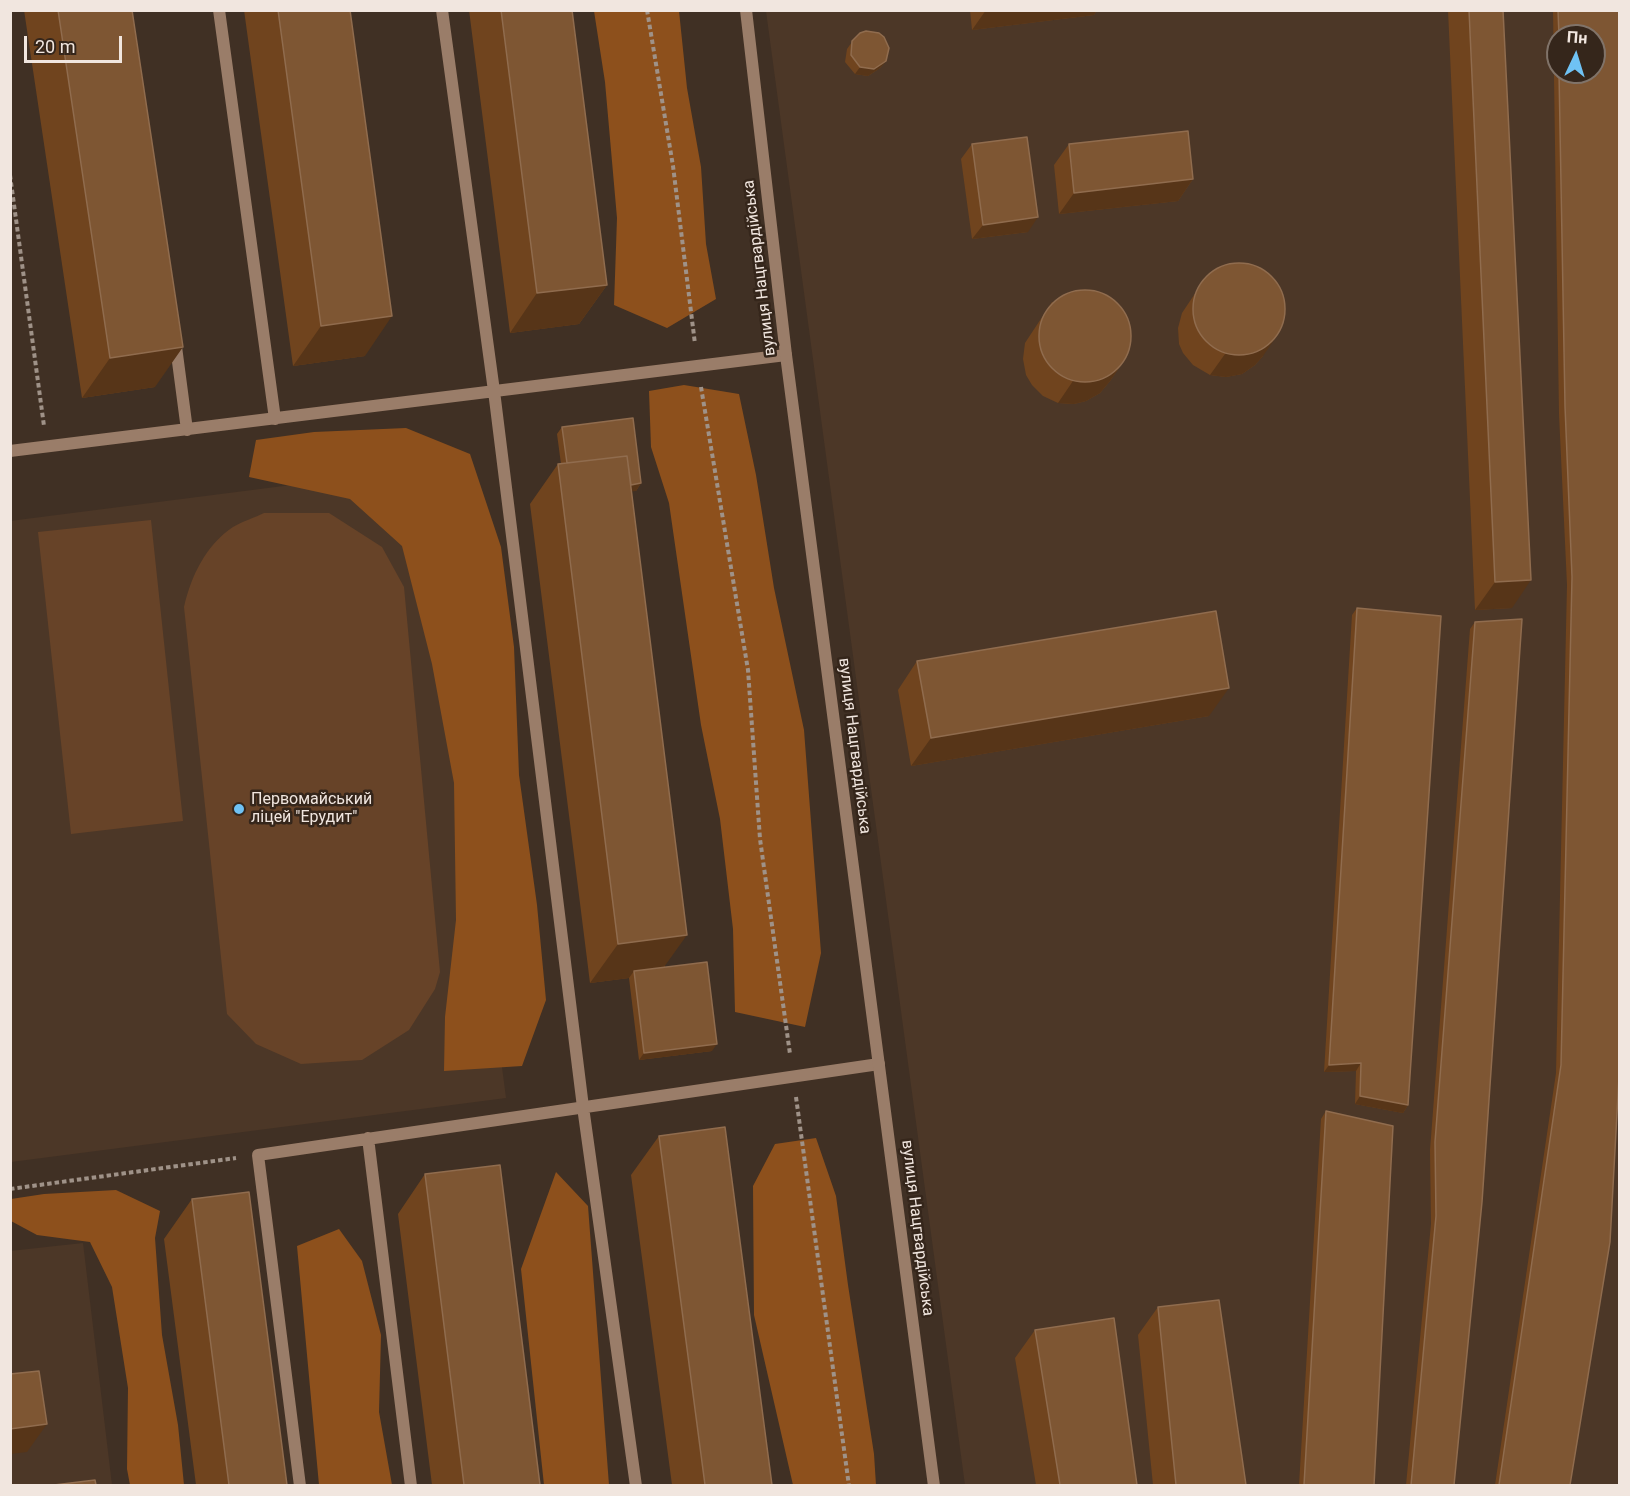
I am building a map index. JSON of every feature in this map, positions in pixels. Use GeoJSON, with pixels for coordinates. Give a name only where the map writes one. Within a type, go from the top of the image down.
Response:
{"type":"FeatureCollection","features":[{"type":"Feature","properties":{"kind":"street"},"geometry":{"type":"LineString","coordinates":[[219,10],[275,419]]}},
{"type":"Feature","properties":{"kind":"street"},"geometry":{"type":"LineString","coordinates":[[442,10],[494,391],[583,1107],[636,1485]]}},
{"type":"Feature","properties":{"kind":"street","name":"вулиця Нацгвардійська"},"geometry":{"type":"LineString","coordinates":[[746,10],[786,355],[934,1485]]}},
{"type":"Feature","properties":{"kind":"street"},"geometry":{"type":"LineString","coordinates":[[173,327],[187,429]]}},
{"type":"Feature","properties":{"kind":"street"},"geometry":{"type":"LineString","coordinates":[[10,452],[786,355]]}},
{"type":"Feature","properties":{"kind":"street"},"geometry":{"type":"LineString","coordinates":[[300,1485],[258,1155],[879,1064]]}},
{"type":"Feature","properties":{"kind":"street"},"geometry":{"type":"LineString","coordinates":[[368,1138],[411,1485]]}},
{"type":"Feature","properties":{"kind":"path"},"geometry":{"type":"LineString","coordinates":[[647,10],[673,166],[698,366],[748,670],[760,839],[849,1485]]}},
{"type":"Feature","properties":{"kind":"path"},"geometry":{"type":"LineString","coordinates":[[10,175],[47,447]]}},
{"type":"Feature","properties":{"kind":"path"},"geometry":{"type":"LineString","coordinates":[[10,1189],[258,1155]]}},
{"type":"Feature","properties":{"kind":"shaded area"},"geometry":{"type":"Polygon","coordinates":[[[594,11],[679,11],[687,88],[701,167],[706,244],[716,299],[667,328],[614,305],[617,218],[605,82],[594,11]]]}},
{"type":"Feature","properties":{"kind":"shaded area"},"geometry":{"type":"Polygon","coordinates":[[[766,11],[1619,11],[1619,1485],[965,1485],[766,11]]]}},
{"type":"Feature","properties":{"kind":"shaded area"},"geometry":{"type":"Polygon","coordinates":[[[684,385],[739,394],[756,475],[774,588],[804,730],[821,953],[805,1027],[735,1012],[733,929],[720,819],[701,725],[669,503],[651,447],[649,391],[684,385]]]}},
{"type":"Feature","properties":{"kind":"shaded area"},"geometry":{"type":"Polygon","coordinates":[[[406,428],[470,454],[501,547],[514,647],[519,775],[537,905],[546,1000],[522,1066],[444,1071],[445,1017],[456,920],[454,783],[432,664],[402,546],[350,499],[249,477],[256,440],[314,432],[406,428]]]}},
{"type":"Feature","properties":{"kind":"shaded area","name":"Первомайський ліцей \"Ерудит\""},"geometry":{"type":"Polygon","coordinates":[[[424,468],[506,1098],[11,1162],[10,521],[424,468]]]}},
{"type":"Feature","properties":{"kind":"shaded area"},"geometry":{"type":"Polygon","coordinates":[[[264,513],[329,513],[382,547],[404,587],[440,972],[435,989],[409,1030],[362,1060],[301,1064],[256,1044],[227,1014],[184,607],[195,573],[207,552],[223,534],[233,527],[264,513]]]}},
{"type":"Feature","properties":{"kind":"shaded area"},"geometry":{"type":"Polygon","coordinates":[[[151,520],[183,821],[71,834],[38,532],[151,520]]]}},
{"type":"Feature","properties":{"kind":"shaded area"},"geometry":{"type":"Polygon","coordinates":[[[816,1138],[836,1196],[874,1454],[876,1485],[793,1485],[754,1315],[753,1186],[775,1144],[816,1138]]]}},
{"type":"Feature","properties":{"kind":"shaded area"},"geometry":{"type":"Polygon","coordinates":[[[556,1172],[588,1206],[609,1485],[544,1485],[521,1269],[556,1172]]]}},
{"type":"Feature","properties":{"kind":"shaded area"},"geometry":{"type":"Polygon","coordinates":[[[116,1190],[160,1211],[155,1238],[162,1335],[178,1425],[184,1485],[130,1485],[127,1469],[128,1388],[112,1287],[90,1242],[37,1235],[11,1221],[11,1199],[44,1194],[116,1190]]]}},
{"type":"Feature","properties":{"kind":"shaded area"},"geometry":{"type":"Polygon","coordinates":[[[339,1229],[362,1261],[381,1335],[379,1412],[392,1485],[319,1485],[297,1246],[339,1229]]]}},
{"type":"Feature","properties":{"kind":"shaded area"},"geometry":{"type":"Polygon","coordinates":[[[83,1243],[112,1485],[11,1485],[10,1251],[83,1243]]]}},
{"type":"Feature","properties":{"kind":"building"},"geometry":{"type":"Polygon","coordinates":[[[58,10],[132,10],[183,347],[110,358],[58,10]]]}},
{"type":"Feature","properties":{"kind":"building"},"geometry":{"type":"Polygon","coordinates":[[[278,10],[350,10],[392,316],[321,326],[278,10]]]}},
{"type":"Feature","properties":{"kind":"building"},"geometry":{"type":"Polygon","coordinates":[[[501,10],[572,10],[607,285],[537,293],[501,10]]]}},
{"type":"Feature","properties":{"kind":"building"},"geometry":{"type":"Polygon","coordinates":[[[1469,10],[1503,10],[1531,580],[1495,582],[1469,10]]]}},
{"type":"Feature","properties":{"kind":"building"},"geometry":{"type":"Polygon","coordinates":[[[1558,10],[1620,10],[1620,1058],[1610,1242],[1570,1485],[1499,1485],[1561,1065],[1572,577],[1565,406],[1559,84],[1606,84],[1606,24],[1559,24],[1558,10]]]}},
{"type":"Feature","properties":{"kind":"building"},"geometry":{"type":"Polygon","coordinates":[[[866,31],[879,33],[884,37],[889,48],[886,61],[874,69],[860,67],[851,55],[852,41],[860,33],[866,31]]]}},
{"type":"Feature","properties":{"kind":"building"},"geometry":{"type":"Polygon","coordinates":[[[1188,131],[1193,179],[1074,193],[1069,144],[1188,131]]]}},
{"type":"Feature","properties":{"kind":"building"},"geometry":{"type":"Polygon","coordinates":[[[1027,137],[1038,217],[983,225],[972,144],[1027,137]]]}},
{"type":"Feature","properties":{"kind":"building"},"geometry":{"type":"Polygon","coordinates":[[[1239,263],[1257,267],[1271,277],[1281,291],[1285,309],[1281,327],[1271,341],[1257,351],[1239,355],[1221,351],[1207,341],[1197,327],[1193,309],[1197,291],[1207,277],[1221,267],[1239,263]]]}},
{"type":"Feature","properties":{"kind":"building"},"geometry":{"type":"Polygon","coordinates":[[[1085,290],[1103,293],[1118,303],[1128,318],[1131,336],[1128,354],[1118,369],[1103,379],[1085,382],[1067,379],[1052,369],[1042,354],[1039,336],[1042,318],[1052,303],[1067,293],[1085,290]]]}},
{"type":"Feature","properties":{"kind":"building"},"geometry":{"type":"Polygon","coordinates":[[[633,418],[641,483],[631,485],[627,456],[567,463],[562,427],[633,418]]]}},
{"type":"Feature","properties":{"kind":"building"},"geometry":{"type":"Polygon","coordinates":[[[627,456],[687,935],[618,944],[558,464],[627,456]]]}},
{"type":"Feature","properties":{"kind":"building"},"geometry":{"type":"Polygon","coordinates":[[[1357,608],[1441,616],[1408,1105],[1360,1096],[1361,1063],[1329,1065],[1357,608]]]}},
{"type":"Feature","properties":{"kind":"building"},"geometry":{"type":"Polygon","coordinates":[[[1216,611],[1229,688],[931,738],[917,661],[1216,611]]]}},
{"type":"Feature","properties":{"kind":"building"},"geometry":{"type":"Polygon","coordinates":[[[1522,619],[1482,1202],[1454,1485],[1411,1485],[1436,1216],[1435,1142],[1475,622],[1522,619]]]}},
{"type":"Feature","properties":{"kind":"building"},"geometry":{"type":"Polygon","coordinates":[[[707,962],[717,1044],[644,1053],[634,971],[707,962]]]}},
{"type":"Feature","properties":{"kind":"building"},"geometry":{"type":"Polygon","coordinates":[[[1326,1111],[1393,1126],[1374,1485],[1304,1485],[1326,1111]]]}},
{"type":"Feature","properties":{"kind":"building"},"geometry":{"type":"Polygon","coordinates":[[[725,1127],[772,1485],[705,1485],[659,1136],[725,1127]]]}},
{"type":"Feature","properties":{"kind":"building"},"geometry":{"type":"Polygon","coordinates":[[[500,1165],[540,1485],[464,1485],[425,1174],[500,1165]]]}},
{"type":"Feature","properties":{"kind":"building"},"geometry":{"type":"Polygon","coordinates":[[[249,1192],[287,1485],[229,1485],[192,1199],[249,1192]]]}},
{"type":"Feature","properties":{"kind":"building"},"geometry":{"type":"Polygon","coordinates":[[[1219,1300],[1246,1485],[1176,1485],[1158,1307],[1219,1300]]]}},
{"type":"Feature","properties":{"kind":"building"},"geometry":{"type":"Polygon","coordinates":[[[1114,1318],[1137,1485],[1060,1485],[1035,1330],[1114,1318]]]}},
{"type":"Feature","properties":{"kind":"building"},"geometry":{"type":"Polygon","coordinates":[[[39,1371],[47,1424],[10,1429],[10,1374],[39,1371]]]}},
{"type":"Feature","properties":{"kind":"building"},"geometry":{"type":"Polygon","coordinates":[[[95,1480],[96,1485],[54,1485],[95,1480]]]}},
{"type":"Feature","properties":{"kind":"place","name":"Первомайський ліцей \"Ерудит\""},"geometry":{"type":"Point","coordinates":[239,809]}}]}
